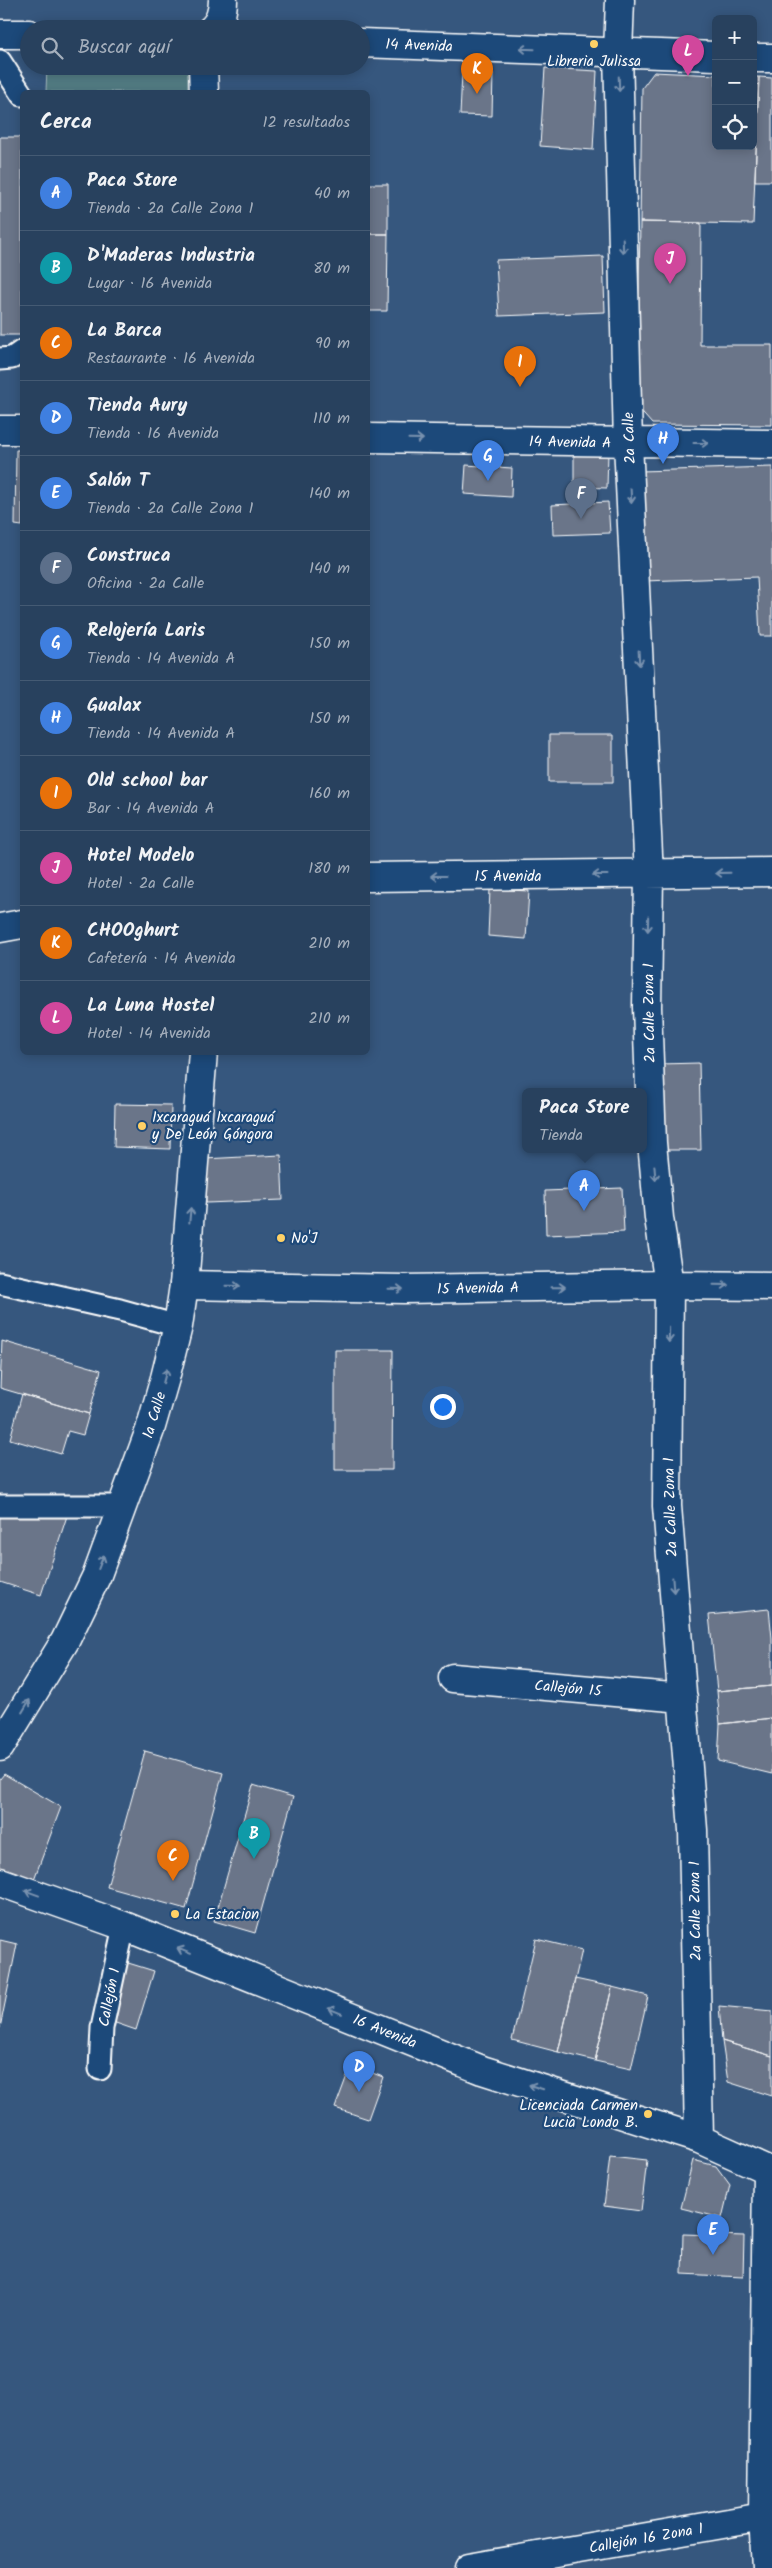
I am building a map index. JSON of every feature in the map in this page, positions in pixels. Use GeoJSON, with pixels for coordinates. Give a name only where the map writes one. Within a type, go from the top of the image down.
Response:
{"type":"FeatureCollection","features":[{"type":"Feature","properties":{"kind":"street"},"geometry":{"type":"LineString","coordinates":[[218,20],[224,0]]}},
{"type":"Feature","properties":{"kind":"street","name":"2a Calle"},"geometry":{"type":"LineString","coordinates":[[620,0],[618,53],[628,443],[649,875]]}},
{"type":"Feature","properties":{"kind":"street"},"geometry":{"type":"LineString","coordinates":[[0,34],[20,34]]}},
{"type":"Feature","properties":{"kind":"street","name":"14 Avenida"},"geometry":{"type":"LineString","coordinates":[[370,43],[712,56]]}},
{"type":"Feature","properties":{"kind":"street"},"geometry":{"type":"LineString","coordinates":[[757,58],[772,58]]}},
{"type":"Feature","properties":{"kind":"street"},"geometry":{"type":"LineString","coordinates":[[203,75],[204,90]]}},
{"type":"Feature","properties":{"kind":"street"},"geometry":{"type":"LineString","coordinates":[[0,430],[20,430]]}},
{"type":"Feature","properties":{"kind":"street","name":"14 Avenida A"},"geometry":{"type":"LineString","coordinates":[[370,438],[772,444]]}},
{"type":"Feature","properties":{"kind":"street","name":"15 Avenida"},"geometry":{"type":"LineString","coordinates":[[370,876],[649,875],[772,872]]}},
{"type":"Feature","properties":{"kind":"street","name":"2a Calle Zona 1"},"geometry":{"type":"LineString","coordinates":[[649,875],[647,1007],[652,1143],[669,1285],[667,1506],[693,1830],[699,2139]]}},
{"type":"Feature","properties":{"kind":"street"},"geometry":{"type":"LineString","coordinates":[[0,928],[20,924]]}},
{"type":"Feature","properties":{"kind":"street","name":"1a Calle"},"geometry":{"type":"LineString","coordinates":[[0,1747],[65,1641],[97,1575],[150,1430],[178,1326],[184,1285],[204,1055]]}},
{"type":"Feature","properties":{"kind":"street","name":"15 Avenida A"},"geometry":{"type":"LineString","coordinates":[[184,1285],[404,1289],[669,1285],[772,1286]]}},
{"type":"Feature","properties":{"kind":"street","name":"Callejón 15"},"geometry":{"type":"LineString","coordinates":[[453,1678],[683,1698]]}},
{"type":"Feature","properties":{"kind":"street","name":"16 Avenida"},"geometry":{"type":"LineString","coordinates":[[0,1882],[124,1926],[482,2070],[699,2139],[769,2171]]}},
{"type":"Feature","properties":{"kind":"street"},"geometry":{"type":"LineString","coordinates":[[766,2568],[763,2517],[769,2171]]}},
{"type":"Feature","properties":{"kind":"street","name":"Callejón 16 Zona 1"},"geometry":{"type":"LineString","coordinates":[[469,2568],[763,2517]]}},
{"type":"Feature","properties":{"kind":"lane"},"geometry":{"type":"LineString","coordinates":[[0,61],[20,92]]}},
{"type":"Feature","properties":{"kind":"lane"},"geometry":{"type":"LineString","coordinates":[[0,359],[12,358],[20,352]]}},
{"type":"Feature","properties":{"kind":"lane"},"geometry":{"type":"LineString","coordinates":[[0,1283],[178,1326]]}},
{"type":"Feature","properties":{"kind":"lane"},"geometry":{"type":"LineString","coordinates":[[0,1506],[123,1506]]}},
{"type":"Feature","properties":{"kind":"lane","name":"Callejón 1"},"geometry":{"type":"LineString","coordinates":[[100,2069],[102,2028],[124,1926]]}},
{"type":"Feature","properties":{"kind":"green space"},"geometry":{"type":"Polygon","coordinates":[[[47,75],[188,75],[188,90],[46,90],[47,75]]]}},
{"type":"Feature","properties":{"kind":"building"},"geometry":{"type":"Polygon","coordinates":[[[545,68],[597,71],[593,150],[540,146],[545,68]]]}},
{"type":"Feature","properties":{"kind":"building"},"geometry":{"type":"Polygon","coordinates":[[[462,72],[493,73],[492,116],[460,115],[462,72]]]}},
{"type":"Feature","properties":{"kind":"building"},"geometry":{"type":"Polygon","coordinates":[[[654,72],[712,75],[712,150],[756,150],[753,224],[640,222],[642,88],[654,72]]]}},
{"type":"Feature","properties":{"kind":"building"},"geometry":{"type":"Polygon","coordinates":[[[757,77],[759,77],[757,126],[757,77]]]}},
{"type":"Feature","properties":{"kind":"building"},"geometry":{"type":"Polygon","coordinates":[[[759,77],[772,78],[772,181],[755,181],[759,77]]]}},
{"type":"Feature","properties":{"kind":"building"},"geometry":{"type":"Polygon","coordinates":[[[0,137],[20,137],[20,335],[0,335],[0,137]]]}},
{"type":"Feature","properties":{"kind":"building"},"geometry":{"type":"Polygon","coordinates":[[[370,184],[388,184],[388,234],[370,234],[370,184]]]}},
{"type":"Feature","properties":{"kind":"building"},"geometry":{"type":"Polygon","coordinates":[[[640,222],[701,223],[700,345],[772,345],[772,425],[652,424],[637,407],[640,222]]]}},
{"type":"Feature","properties":{"kind":"building"},"geometry":{"type":"Polygon","coordinates":[[[370,234],[388,234],[387,311],[370,311],[370,234]]]}},
{"type":"Feature","properties":{"kind":"building"},"geometry":{"type":"Polygon","coordinates":[[[603,256],[605,312],[499,316],[496,260],[603,256]]]}},
{"type":"Feature","properties":{"kind":"building"},"geometry":{"type":"Polygon","coordinates":[[[16,450],[20,450],[20,526],[15,525],[16,450]]]}},
{"type":"Feature","properties":{"kind":"building"},"geometry":{"type":"Polygon","coordinates":[[[574,451],[608,452],[607,488],[574,487],[574,451]]]}},
{"type":"Feature","properties":{"kind":"building"},"geometry":{"type":"Polygon","coordinates":[[[466,465],[512,468],[511,497],[464,494],[466,465]]]}},
{"type":"Feature","properties":{"kind":"building"},"geometry":{"type":"Polygon","coordinates":[[[772,467],[772,636],[760,636],[757,577],[644,581],[640,471],[772,467]]]}},
{"type":"Feature","properties":{"kind":"building"},"geometry":{"type":"Polygon","coordinates":[[[608,502],[610,533],[553,535],[552,505],[608,502]]]}},
{"type":"Feature","properties":{"kind":"building"},"geometry":{"type":"Polygon","coordinates":[[[549,735],[613,735],[613,782],[549,782],[549,735]]]}},
{"type":"Feature","properties":{"kind":"building"},"geometry":{"type":"Polygon","coordinates":[[[490,889],[529,891],[526,939],[488,936],[490,889]]]}},
{"type":"Feature","properties":{"kind":"building"},"geometry":{"type":"Polygon","coordinates":[[[699,1063],[701,1150],[663,1150],[660,1064],[699,1063]]]}},
{"type":"Feature","properties":{"kind":"building","name":"Ixcaraguá Ixcaraguá y De León Góngora"},"geometry":{"type":"Polygon","coordinates":[[[115,1104],[171,1105],[170,1149],[114,1147],[115,1104]]]}},
{"type":"Feature","properties":{"kind":"building"},"geometry":{"type":"Polygon","coordinates":[[[281,1155],[283,1200],[206,1203],[204,1159],[281,1155]]]}},
{"type":"Feature","properties":{"kind":"building"},"geometry":{"type":"Polygon","coordinates":[[[622,1188],[624,1232],[546,1235],[545,1191],[622,1188]]]}},
{"type":"Feature","properties":{"kind":"building"},"geometry":{"type":"Polygon","coordinates":[[[2,1341],[101,1370],[89,1414],[0,1388],[2,1341]]]}},
{"type":"Feature","properties":{"kind":"building"},"geometry":{"type":"Polygon","coordinates":[[[335,1350],[393,1350],[392,1470],[335,1470],[335,1350]]]}},
{"type":"Feature","properties":{"kind":"building"},"geometry":{"type":"Polygon","coordinates":[[[22,1394],[89,1414],[83,1435],[68,1431],[61,1454],[10,1439],[22,1394]]]}},
{"type":"Feature","properties":{"kind":"building"},"geometry":{"type":"Polygon","coordinates":[[[0,1513],[67,1516],[41,1595],[0,1582],[0,1513]]]}},
{"type":"Feature","properties":{"kind":"building"},"geometry":{"type":"Polygon","coordinates":[[[769,1609],[772,1638],[772,1686],[717,1691],[709,1615],[769,1609]]]}},
{"type":"Feature","properties":{"kind":"building"},"geometry":{"type":"Polygon","coordinates":[[[772,1686],[772,1718],[720,1724],[717,1691],[772,1686]]]}},
{"type":"Feature","properties":{"kind":"building"},"geometry":{"type":"Polygon","coordinates":[[[772,1718],[772,1774],[718,1761],[720,1724],[772,1718]]]}},
{"type":"Feature","properties":{"kind":"building"},"geometry":{"type":"Polygon","coordinates":[[[145,1751],[223,1773],[186,1909],[107,1887],[145,1751]]]}},
{"type":"Feature","properties":{"kind":"building"},"geometry":{"type":"Polygon","coordinates":[[[4,1774],[61,1807],[33,1882],[0,1870],[0,1779],[4,1774]]]}},
{"type":"Feature","properties":{"kind":"building"},"geometry":{"type":"Polygon","coordinates":[[[253,1785],[293,1797],[255,1933],[214,1921],[253,1785]]]}},
{"type":"Feature","properties":{"kind":"building"},"geometry":{"type":"Polygon","coordinates":[[[536,1939],[582,1950],[558,2052],[512,2040],[536,1939]]]}},
{"type":"Feature","properties":{"kind":"building"},"geometry":{"type":"Polygon","coordinates":[[[0,1940],[17,1944],[0,2028],[0,1940]]]}},
{"type":"Feature","properties":{"kind":"building"},"geometry":{"type":"Polygon","coordinates":[[[125,1962],[154,1971],[136,2030],[107,2020],[125,1962]]]}},
{"type":"Feature","properties":{"kind":"building"},"geometry":{"type":"Polygon","coordinates":[[[575,1979],[612,1987],[595,2061],[558,2052],[575,1979]]]}},
{"type":"Feature","properties":{"kind":"building"},"geometry":{"type":"Polygon","coordinates":[[[612,1987],[648,1996],[631,2069],[595,2061],[612,1987]]]}},
{"type":"Feature","properties":{"kind":"building"},"geometry":{"type":"Polygon","coordinates":[[[719,2006],[772,2011],[772,2056],[722,2041],[719,2006]]]}},
{"type":"Feature","properties":{"kind":"building"},"geometry":{"type":"Polygon","coordinates":[[[722,2041],[772,2056],[772,2096],[728,2082],[722,2041]]]}},
{"type":"Feature","properties":{"kind":"building"},"geometry":{"type":"Polygon","coordinates":[[[351,2065],[383,2077],[368,2119],[335,2108],[351,2065]]]}},
{"type":"Feature","properties":{"kind":"building"},"geometry":{"type":"Polygon","coordinates":[[[610,2156],[647,2160],[641,2211],[604,2206],[610,2156]]]}},
{"type":"Feature","properties":{"kind":"building"},"geometry":{"type":"Polygon","coordinates":[[[693,2160],[716,2166],[730,2185],[722,2218],[681,2208],[693,2160]]]}},
{"type":"Feature","properties":{"kind":"building"},"geometry":{"type":"Polygon","coordinates":[[[683,2234],[744,2236],[743,2277],[682,2274],[683,2234]]]}},
{"type":"Feature","properties":{"kind":"place","name":"Libreria Julissa"},"geometry":{"type":"Point","coordinates":[594,44]}},
{"type":"Feature","properties":{"kind":"place","name":"La Luna Hostel"},"geometry":{"type":"Point","coordinates":[688,76]}},
{"type":"Feature","properties":{"kind":"place","name":"CHOOghurt"},"geometry":{"type":"Point","coordinates":[477,94]}},
{"type":"Feature","properties":{"kind":"place","name":"Hotel Modelo"},"geometry":{"type":"Point","coordinates":[670,284]}},
{"type":"Feature","properties":{"kind":"place","name":"Old school bar"},"geometry":{"type":"Point","coordinates":[520,387]}},
{"type":"Feature","properties":{"kind":"place","name":"Gualax"},"geometry":{"type":"Point","coordinates":[663,464]}},
{"type":"Feature","properties":{"kind":"place","name":"Relojería Laris"},"geometry":{"type":"Point","coordinates":[488,481]}},
{"type":"Feature","properties":{"kind":"place","name":"Construca"},"geometry":{"type":"Point","coordinates":[581,519]}},
{"type":"Feature","properties":{"kind":"place","name":"Ixcaraguá Ixcaraguá y De León Góngora"},"geometry":{"type":"Point","coordinates":[142,1126]}},
{"type":"Feature","properties":{"kind":"place","name":"Paca Store"},"geometry":{"type":"Point","coordinates":[584,1211]}},
{"type":"Feature","properties":{"kind":"place","name":"No'J"},"geometry":{"type":"Point","coordinates":[281,1238]}},
{"type":"Feature","properties":{"kind":"place","name":"D'Maderas Industria"},"geometry":{"type":"Point","coordinates":[254,1859]}},
{"type":"Feature","properties":{"kind":"place","name":"La Barca"},"geometry":{"type":"Point","coordinates":[173,1881]}},
{"type":"Feature","properties":{"kind":"place","name":"La Estacion"},"geometry":{"type":"Point","coordinates":[175,1914]}},
{"type":"Feature","properties":{"kind":"place","name":"Tienda Aury"},"geometry":{"type":"Point","coordinates":[359,2092]}},
{"type":"Feature","properties":{"kind":"place","name":"Licenciada Carmen Lucia Londo B."},"geometry":{"type":"Point","coordinates":[648,2114]}},
{"type":"Feature","properties":{"kind":"place","name":"Salón T"},"geometry":{"type":"Point","coordinates":[713,2255]}}]}
